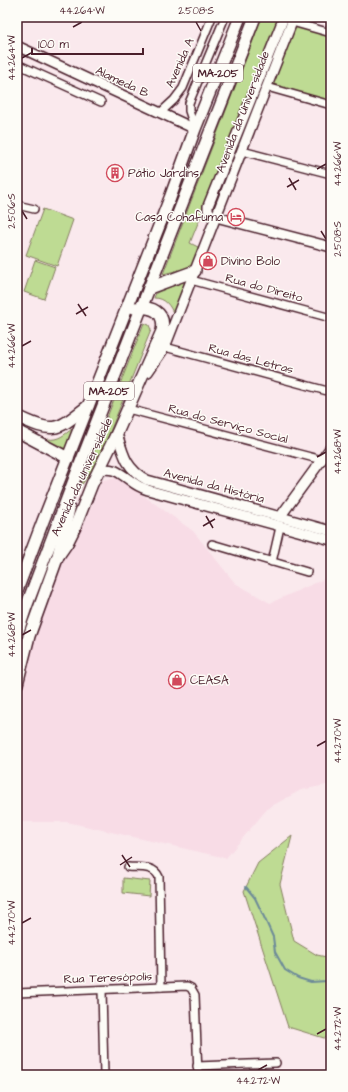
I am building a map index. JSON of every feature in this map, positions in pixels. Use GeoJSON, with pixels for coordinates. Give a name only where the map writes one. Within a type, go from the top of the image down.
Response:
{"type":"FeatureCollection","features":[{"type":"Feature","properties":{"kind":"main road","name":"MA-205"},"geometry":{"type":"LineString","coordinates":[[17,590],[170,198],[195,129],[240,17]]}},
{"type":"Feature","properties":{"kind":"main road","name":"MA-205"},"geometry":{"type":"LineString","coordinates":[[17,634],[141,307],[255,17]]}},
{"type":"Feature","properties":{"kind":"main road"},"geometry":{"type":"LineString","coordinates":[[149,288],[193,275]]}},
{"type":"Feature","properties":{"kind":"main road"},"geometry":{"type":"LineString","coordinates":[[126,310],[141,307]]}},
{"type":"Feature","properties":{"kind":"main road","name":"Avenida da Universidade"},"geometry":{"type":"LineString","coordinates":[[58,556],[75,528],[98,470],[117,433],[162,331],[163,326],[161,316],[151,308],[141,307]]}},
{"type":"Feature","properties":{"kind":"main road"},"geometry":{"type":"LineString","coordinates":[[17,416],[38,426],[55,428],[66,424],[89,406]]}},
{"type":"Feature","properties":{"kind":"main road"},"geometry":{"type":"LineString","coordinates":[[17,431],[68,458]]}},
{"type":"Feature","properties":{"kind":"main road"},"geometry":{"type":"LineString","coordinates":[[17,684],[29,636],[58,556],[76,476]]}},
{"type":"Feature","properties":{"kind":"main road","name":"MA-205"},"geometry":{"type":"LineString","coordinates":[[20,570],[32,550]]}},
{"type":"Feature","properties":{"kind":"street","name":"Avenida A"},"geometry":{"type":"LineString","coordinates":[[160,113],[174,100],[183,88],[212,17]]}},
{"type":"Feature","properties":{"kind":"street","name":"Avenida A"},"geometry":{"type":"LineString","coordinates":[[195,129],[189,111],[189,103],[225,17]]}},
{"type":"Feature","properties":{"kind":"street","name":"Avenida da Universidade"},"geometry":{"type":"LineString","coordinates":[[216,217],[208,213],[208,206],[284,17]]}},
{"type":"Feature","properties":{"kind":"street","name":"Avenida da Universidade"},"geometry":{"type":"LineString","coordinates":[[138,387],[165,347],[294,20]]}},
{"type":"Feature","properties":{"kind":"street"},"geometry":{"type":"LineString","coordinates":[[294,20],[331,33]]}},
{"type":"Feature","properties":{"kind":"street"},"geometry":{"type":"LineString","coordinates":[[273,43],[283,47]]}},
{"type":"Feature","properties":{"kind":"street","name":"Alameda B"},"geometry":{"type":"LineString","coordinates":[[19,45],[195,129]]}},
{"type":"Feature","properties":{"kind":"street"},"geometry":{"type":"LineString","coordinates":[[267,58],[277,62]]}},
{"type":"Feature","properties":{"kind":"street"},"geometry":{"type":"LineString","coordinates":[[17,64],[101,102]]}},
{"type":"Feature","properties":{"kind":"street"},"geometry":{"type":"LineString","coordinates":[[267,87],[331,105]]}},
{"type":"Feature","properties":{"kind":"street"},"geometry":{"type":"LineString","coordinates":[[242,151],[331,174]]}},
{"type":"Feature","properties":{"kind":"street"},"geometry":{"type":"LineString","coordinates":[[17,205],[34,209]]}},
{"type":"Feature","properties":{"kind":"street"},"geometry":{"type":"LineString","coordinates":[[216,217],[331,247]]}},
{"type":"Feature","properties":{"kind":"street","name":"Rua do Direito"},"geometry":{"type":"LineString","coordinates":[[193,275],[331,318]]}},
{"type":"Feature","properties":{"kind":"street","name":"Rua das Letras"},"geometry":{"type":"LineString","coordinates":[[165,347],[331,392]]}},
{"type":"Feature","properties":{"kind":"street","name":"Rua do Serviço Social"},"geometry":{"type":"LineString","coordinates":[[128,409],[322,460]]}},
{"type":"Feature","properties":{"kind":"street","name":"Avenida da História"},"geometry":{"type":"LineString","coordinates":[[117,433],[127,463],[136,474],[141,477],[331,530]]}},
{"type":"Feature","properties":{"kind":"street"},"geometry":{"type":"LineString","coordinates":[[280,517],[331,447]]}},
{"type":"Feature","properties":{"kind":"street"},"geometry":{"type":"LineString","coordinates":[[98,470],[111,469],[120,472],[125,468],[127,463]]}},
{"type":"Feature","properties":{"kind":"street","name":"Avenida da História"},"geometry":{"type":"LineString","coordinates":[[120,472],[136,484],[148,490],[331,540]]}},
{"type":"Feature","properties":{"kind":"street"},"geometry":{"type":"LineString","coordinates":[[272,562],[280,527]]}},
{"type":"Feature","properties":{"kind":"street"},"geometry":{"type":"LineString","coordinates":[[212,544],[307,572]]}},
{"type":"Feature","properties":{"kind":"street"},"geometry":{"type":"LineString","coordinates":[[128,867],[151,868],[155,870],[159,877],[161,987]]}},
{"type":"Feature","properties":{"kind":"street","name":"Rua Teresópolis"},"geometry":{"type":"LineString","coordinates":[[17,993],[187,986],[195,995],[198,1066]]}},
{"type":"Feature","properties":{"kind":"street"},"geometry":{"type":"LineString","coordinates":[[102,990],[104,1075]]}},
{"type":"Feature","properties":{"kind":"street"},"geometry":{"type":"LineString","coordinates":[[198,1075],[198,1066],[276,1063]]}},
{"type":"Feature","properties":{"kind":"shaded area","name":"CEASA"},"geometry":{"type":"Polygon","coordinates":[[[118,478],[193,531],[235,583],[270,603],[331,576],[331,784],[301,790],[268,808],[226,858],[67,822],[17,822],[17,713],[27,660],[62,557],[82,529],[102,480],[118,478]]]}},
{"type":"Feature","properties":{"kind":"green space"},"geometry":{"type":"Polygon","coordinates":[[[262,17],[280,17],[190,243],[200,248],[192,267],[163,274],[262,17]]]}},
{"type":"Feature","properties":{"kind":"green space"},"geometry":{"type":"Polygon","coordinates":[[[295,19],[331,30],[331,103],[270,84],[295,19]]]}},
{"type":"Feature","properties":{"kind":"green space"},"geometry":{"type":"Polygon","coordinates":[[[43,209],[73,220],[57,266],[26,255],[43,209]]]}},
{"type":"Feature","properties":{"kind":"green space"},"geometry":{"type":"Polygon","coordinates":[[[35,260],[55,267],[44,299],[24,292],[35,260]]]}},
{"type":"Feature","properties":{"kind":"green space"},"geometry":{"type":"Polygon","coordinates":[[[187,280],[174,315],[167,303],[161,299],[154,298],[156,293],[187,280]]]}},
{"type":"Feature","properties":{"kind":"green space"},"geometry":{"type":"Polygon","coordinates":[[[144,323],[149,325],[151,330],[99,459],[79,489],[144,323]]]}},
{"type":"Feature","properties":{"kind":"green space"},"geometry":{"type":"Polygon","coordinates":[[[72,429],[65,451],[47,441],[48,439],[61,437],[72,429]]]}},
{"type":"Feature","properties":{"kind":"green space"},"geometry":{"type":"Polygon","coordinates":[[[292,836],[280,884],[294,941],[317,955],[331,958],[331,1037],[324,1038],[288,1027],[244,891],[258,863],[292,836]]]}},
{"type":"Feature","properties":{"kind":"green space"},"geometry":{"type":"Polygon","coordinates":[[[123,878],[150,881],[149,896],[123,893],[123,878]]]}},
{"type":"Feature","properties":{"kind":"waterway"},"geometry":{"type":"LineString","coordinates":[[246,887],[255,898],[264,917],[273,937],[275,952],[285,970],[298,978],[311,982],[327,981],[331,979]]}},
{"type":"Feature","properties":{"kind":"place","name":"Pátio Jardins"},"geometry":{"type":"Point","coordinates":[115,173]}},
{"type":"Feature","properties":{"kind":"place","name":"Casa Cohafuma"},"geometry":{"type":"Point","coordinates":[236,217]}},
{"type":"Feature","properties":{"kind":"place","name":"Divino Bolo"},"geometry":{"type":"Point","coordinates":[208,261]}},
{"type":"Feature","properties":{"kind":"place","name":"CEASA"},"geometry":{"type":"Point","coordinates":[177,680]}}]}
